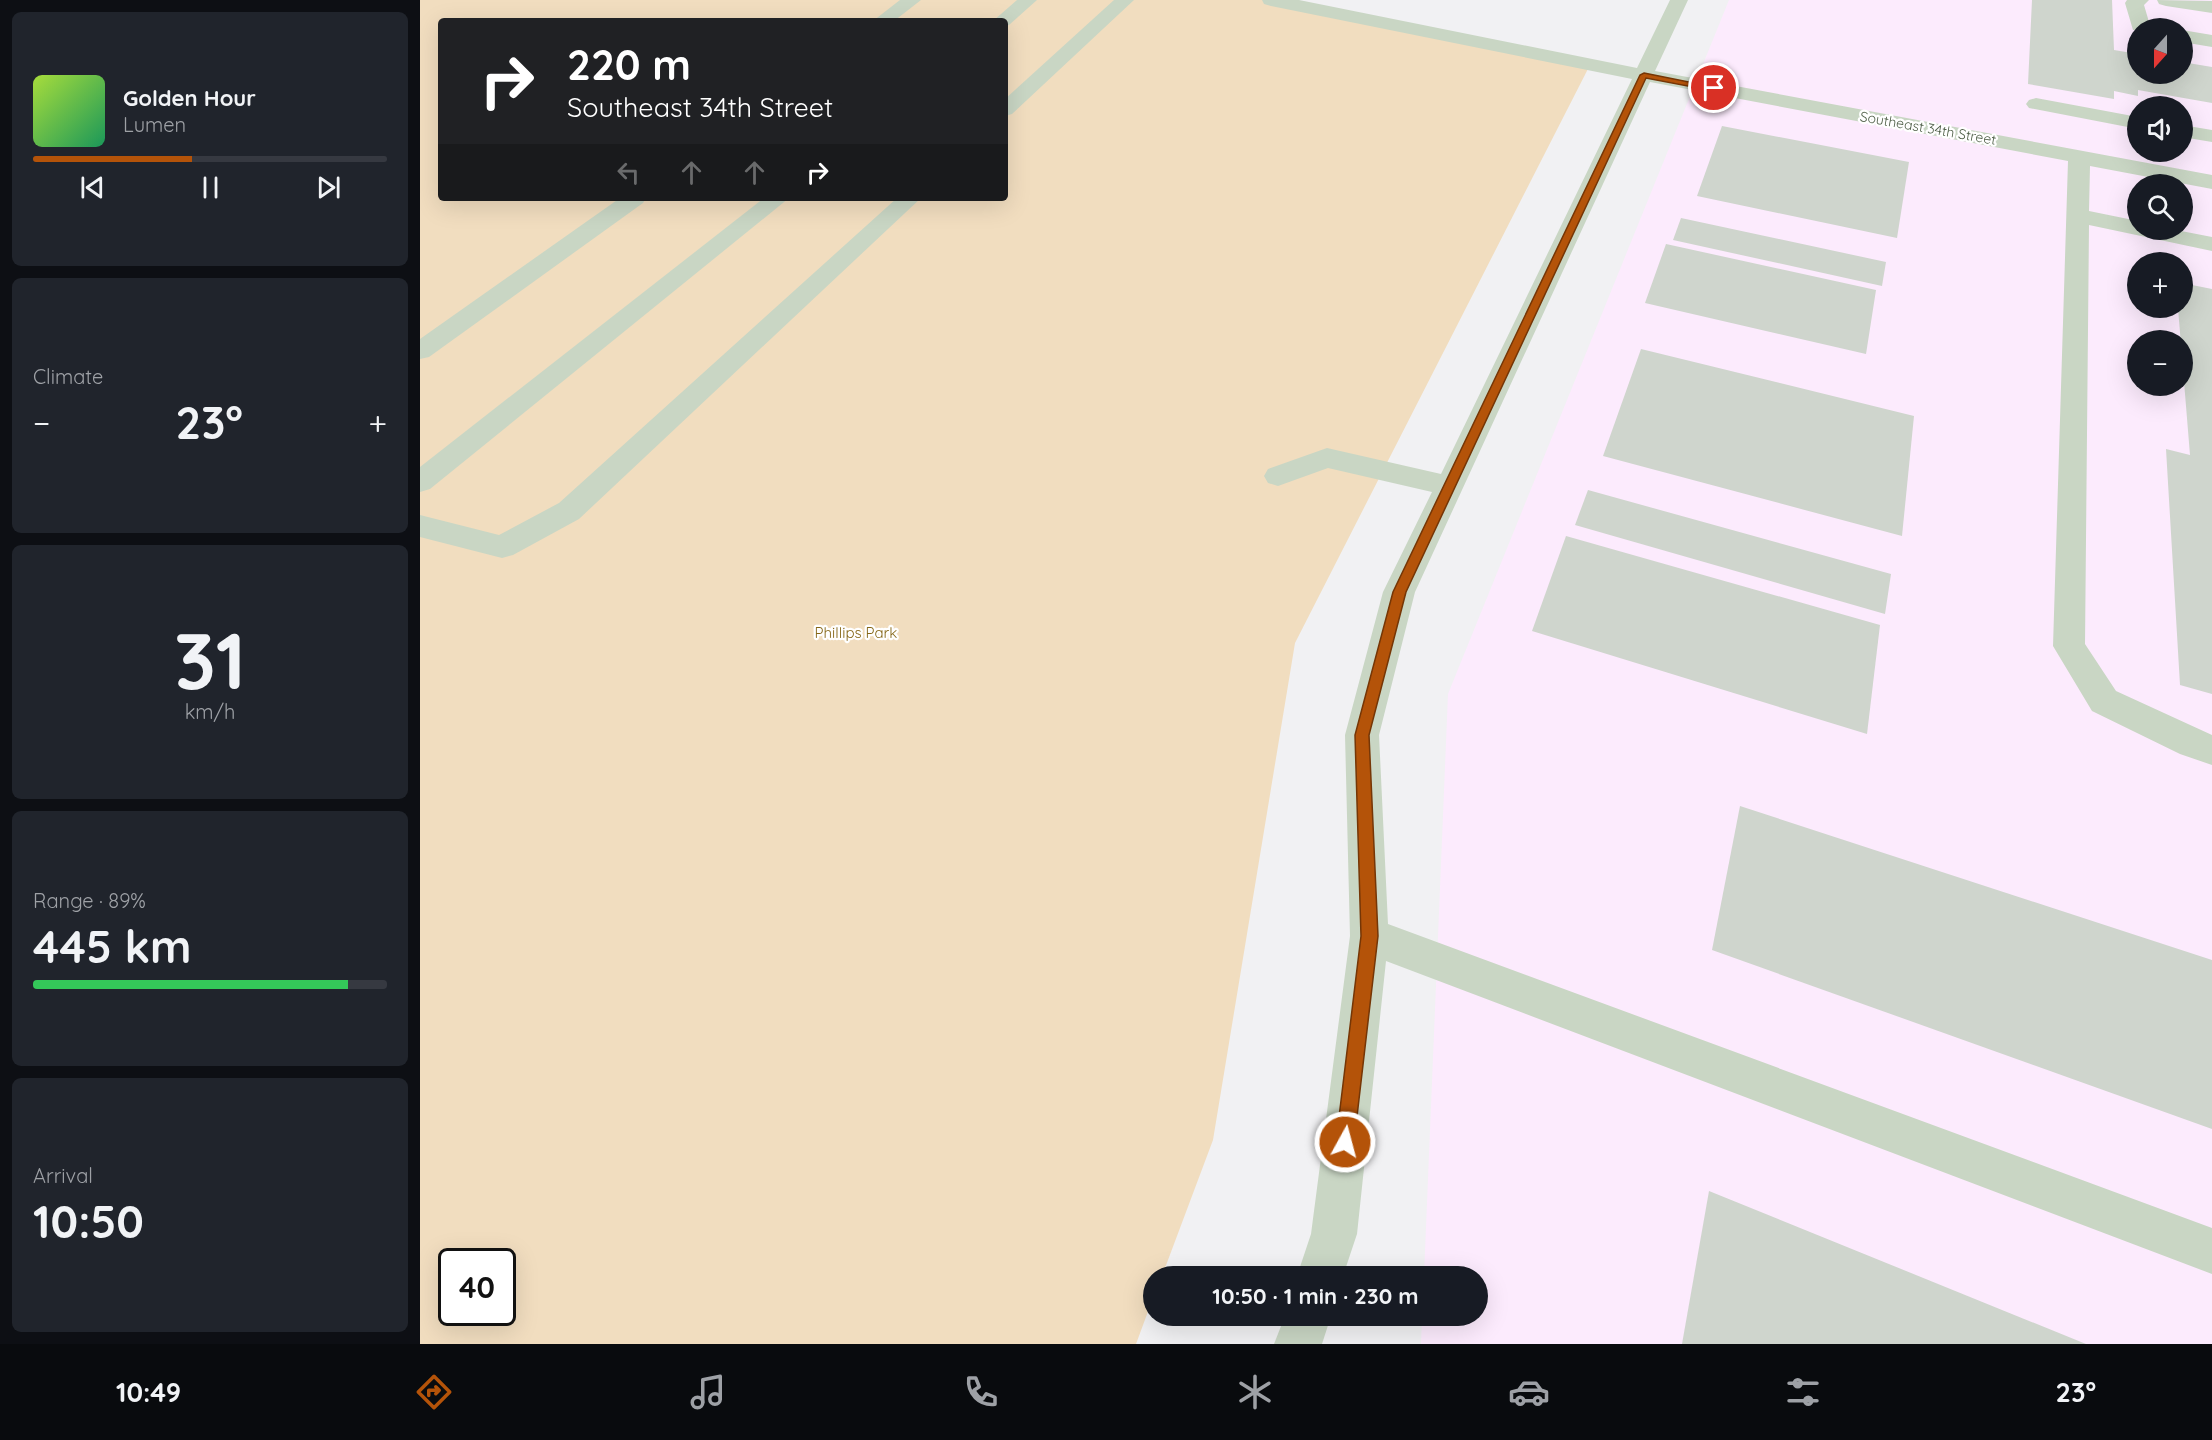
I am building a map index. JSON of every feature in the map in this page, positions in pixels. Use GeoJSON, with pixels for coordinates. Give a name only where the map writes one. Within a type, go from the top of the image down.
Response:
{"type":"FeatureCollection","features":[{"type":"Feature","properties":{"kind":"street"},"geometry":{"type":"LineString","coordinates":[[886,18],[912,0]]}},
{"type":"Feature","properties":{"kind":"street"},"geometry":{"type":"LineString","coordinates":[[1006,18],[1028,0]]}},
{"type":"Feature","properties":{"kind":"street"},"geometry":{"type":"LineString","coordinates":[[1008,107],[1125,0]]}},
{"type":"Feature","properties":{"kind":"street","name":"Southeast 34th Street"},"geometry":{"type":"LineString","coordinates":[[1271,0],[1644,75],[2212,182]]}},
{"type":"Feature","properties":{"kind":"street"},"geometry":{"type":"LineString","coordinates":[[1323,1266],[1334,1234],[1370,936],[1362,735],[1399,592],[1679,0]]}},
{"type":"Feature","properties":{"kind":"street"},"geometry":{"type":"LineString","coordinates":[[2137,18],[2134,3],[2140,0]]}},
{"type":"Feature","properties":{"kind":"street"},"geometry":{"type":"LineString","coordinates":[[2166,0],[2212,7]]}},
{"type":"Feature","properties":{"kind":"street"},"geometry":{"type":"LineString","coordinates":[[2193,38],[2212,41]]}},
{"type":"Feature","properties":{"kind":"street"},"geometry":{"type":"LineString","coordinates":[[2036,104],[2127,121]]}},
{"type":"Feature","properties":{"kind":"street"},"geometry":{"type":"LineString","coordinates":[[2193,133],[2212,136]]}},
{"type":"Feature","properties":{"kind":"street"},"geometry":{"type":"LineString","coordinates":[[2079,156],[2069,646],[2104,701],[2192,744],[2212,750]]}},
{"type":"Feature","properties":{"kind":"street"},"geometry":{"type":"LineString","coordinates":[[420,351],[631,201]]}},
{"type":"Feature","properties":{"kind":"street"},"geometry":{"type":"LineString","coordinates":[[420,482],[774,201]]}},
{"type":"Feature","properties":{"kind":"street"},"geometry":{"type":"LineString","coordinates":[[420,526],[502,547],[569,511],[907,201]]}},
{"type":"Feature","properties":{"kind":"street"},"geometry":{"type":"LineString","coordinates":[[2078,216],[2127,226]]}},
{"type":"Feature","properties":{"kind":"street"},"geometry":{"type":"LineString","coordinates":[[2193,240],[2212,244]]}},
{"type":"Feature","properties":{"kind":"street"},"geometry":{"type":"LineString","coordinates":[[1278,476],[1327,458],[1449,486]]}},
{"type":"Feature","properties":{"kind":"street"},"geometry":{"type":"LineString","coordinates":[[1370,936],[2212,1251]]}},
{"type":"Feature","properties":{"kind":"street"},"geometry":{"type":"LineString","coordinates":[[1299,1344],[1305,1326]]}},
{"type":"Feature","properties":{"kind":"shaded area"},"geometry":{"type":"Polygon","coordinates":[[[1729,0],[2212,0],[2212,1344],[1421,1344],[1422,1326],[1488,1326],[1488,1266],[1424,1266],[1448,694],[1729,0]]]}},
{"type":"Feature","properties":{"kind":"green space","name":"Phillips Park"},"geometry":{"type":"Polygon","coordinates":[[[420,0],[1283,0],[1592,61],[1295,643],[1213,1140],[1166,1266],[1143,1266],[1143,1325],[1136,1344],[420,1344],[420,0]]]}},
{"type":"Feature","properties":{"kind":"building"},"geometry":{"type":"Polygon","coordinates":[[[2032,0],[2112,0],[2114,50],[2127,52],[2127,84],[2193,84],[2193,64],[2212,67],[2212,103],[2193,100],[2193,96],[2172,96],[2138,90],[2138,96],[2114,91],[2114,99],[2028,84],[2032,0]]]}},
{"type":"Feature","properties":{"kind":"building"},"geometry":{"type":"Polygon","coordinates":[[[1722,126],[1909,162],[1897,238],[1697,196],[1722,126]]]}},
{"type":"Feature","properties":{"kind":"building"},"geometry":{"type":"Polygon","coordinates":[[[1681,218],[1886,262],[1882,286],[1673,240],[1681,218]]]}},
{"type":"Feature","properties":{"kind":"building"},"geometry":{"type":"Polygon","coordinates":[[[1666,244],[1876,290],[1866,354],[1645,303],[1666,244]]]}},
{"type":"Feature","properties":{"kind":"building"},"geometry":{"type":"Polygon","coordinates":[[[2193,285],[2212,289],[2212,694],[2180,685],[2166,449],[2190,455],[2185,396],[2193,396],[2193,330],[2180,330],[2179,318],[2193,318],[2193,285]]]}},
{"type":"Feature","properties":{"kind":"building"},"geometry":{"type":"Polygon","coordinates":[[[1641,349],[1914,416],[1902,536],[1603,456],[1641,349]]]}},
{"type":"Feature","properties":{"kind":"building"},"geometry":{"type":"Polygon","coordinates":[[[1588,490],[1891,574],[1885,614],[1575,525],[1588,490]]]}},
{"type":"Feature","properties":{"kind":"building"},"geometry":{"type":"Polygon","coordinates":[[[1566,536],[1880,625],[1867,734],[1532,631],[1566,536]]]}},
{"type":"Feature","properties":{"kind":"building"},"geometry":{"type":"Polygon","coordinates":[[[1740,806],[2212,960],[2212,1129],[1712,950],[1740,806]]]}},
{"type":"Feature","properties":{"kind":"building"},"geometry":{"type":"Polygon","coordinates":[[[1709,1191],[2086,1344],[1682,1344],[1709,1191]]]}},
{"type":"Feature","properties":{"kind":"route"},"geometry":{"type":"LineString","coordinates":[[1345,1142],[1370,936],[1362,735],[1399,592],[1644,75],[1714,88]]}}]}
